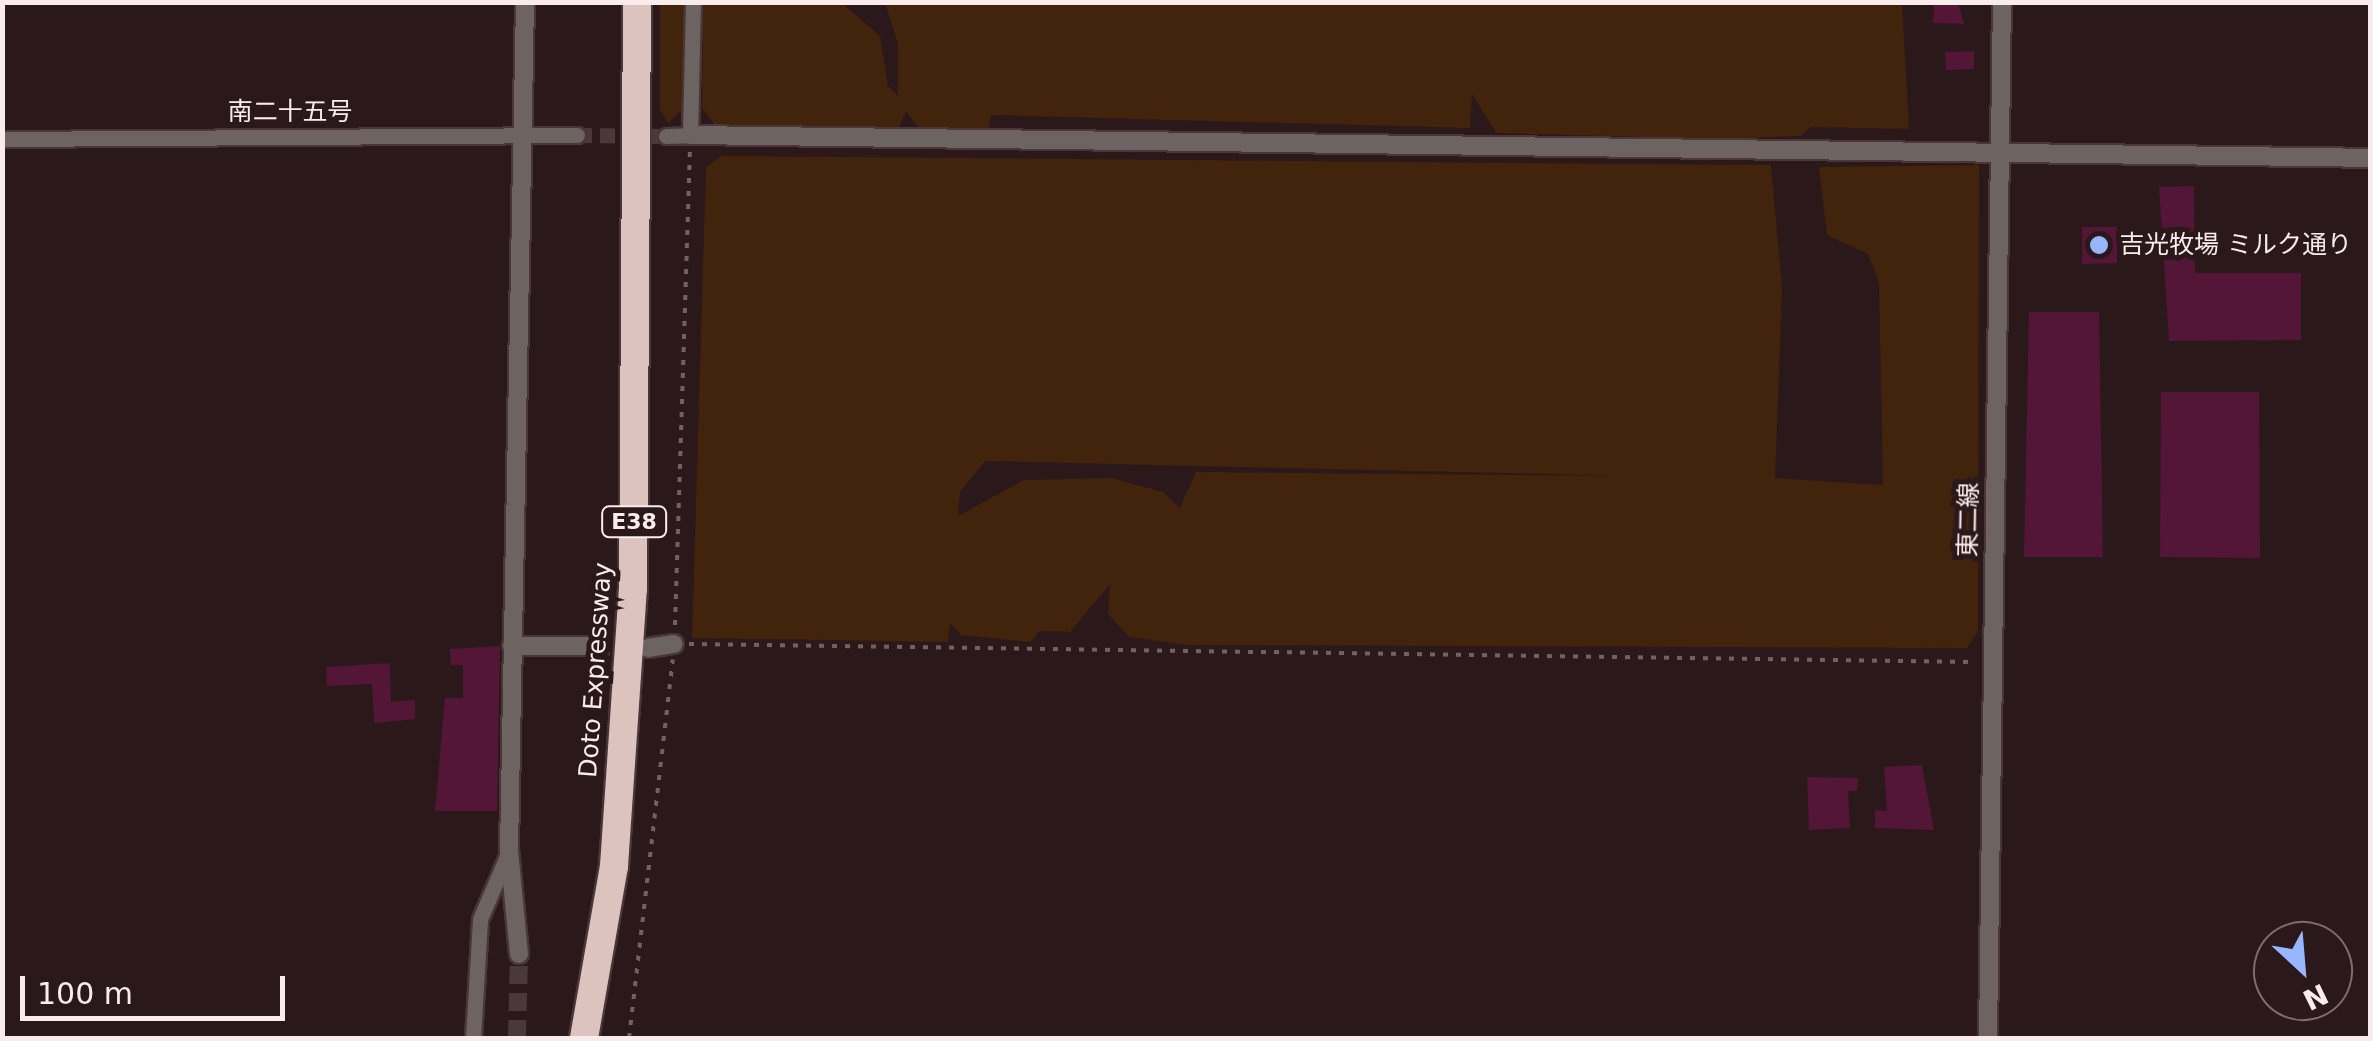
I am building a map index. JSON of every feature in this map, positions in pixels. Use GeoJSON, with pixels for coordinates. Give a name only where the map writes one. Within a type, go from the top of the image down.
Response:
{"type":"FeatureCollection","features":[{"type":"Feature","properties":{"kind":"highway","name":"Doto Expressway"},"geometry":{"type":"LineString","coordinates":[[584,1038],[614,866],[634,589],[637,2]]}},
{"type":"Feature","properties":{"kind":"street"},"geometry":{"type":"LineString","coordinates":[[519,954],[510,850],[519,136],[525,2]]}},
{"type":"Feature","properties":{"kind":"street"},"geometry":{"type":"LineString","coordinates":[[690,135],[692,2]]}},
{"type":"Feature","properties":{"kind":"street","name":"東二線"},"geometry":{"type":"LineString","coordinates":[[1988,1038],[2002,2]]}},
{"type":"Feature","properties":{"kind":"street","name":"南二十五号"},"geometry":{"type":"LineString","coordinates":[[2,139],[578,134]]}},
{"type":"Feature","properties":{"kind":"street"},"geometry":{"type":"LineString","coordinates":[[666,136],[2370,158]]}},
{"type":"Feature","properties":{"kind":"street"},"geometry":{"type":"LineString","coordinates":[[648,648],[674,644]]}},
{"type":"Feature","properties":{"kind":"street"},"geometry":{"type":"LineString","coordinates":[[512,646],[592,646]]}},
{"type":"Feature","properties":{"kind":"street"},"geometry":{"type":"LineString","coordinates":[[473,1038],[480,920],[510,850]]}},
{"type":"Feature","properties":{"kind":"path"},"geometry":{"type":"LineString","coordinates":[[630,1038],[674,644],[690,135]]}},
{"type":"Feature","properties":{"kind":"path"},"geometry":{"type":"LineString","coordinates":[[674,644],[1991,662]]}},
{"type":"Feature","properties":{"kind":"shaded area"},"geometry":{"type":"Polygon","coordinates":[[[660,3],[684,3],[682,110],[668,123],[660,110],[660,3]]]}},
{"type":"Feature","properties":{"kind":"shaded area"},"geometry":{"type":"Polygon","coordinates":[[[703,3],[842,3],[880,36],[888,86],[898,96],[898,43],[885,3],[1902,3],[1909,129],[1811,127],[1801,136],[1715,139],[1496,133],[1472,94],[1470,128],[991,115],[988,130],[918,127],[906,111],[896,134],[718,129],[702,108],[703,3]]]}},
{"type":"Feature","properties":{"kind":"shaded area"},"geometry":{"type":"Polygon","coordinates":[[[721,156],[1771,165],[1782,289],[1775,478],[1883,485],[1879,282],[1868,254],[1827,235],[1819,167],[1979,165],[1978,631],[1967,648],[1187,645],[1129,637],[1108,614],[1110,584],[1070,632],[1039,631],[1031,642],[961,635],[950,623],[948,642],[692,638],[706,167],[721,156]],[[985,461],[960,492],[958,516],[1024,480],[1111,478],[1163,492],[1180,508],[1196,472],[1630,476],[985,461]]]}},
{"type":"Feature","properties":{"kind":"building"},"geometry":{"type":"Polygon","coordinates":[[[1934,2],[1958,2],[1964,24],[1933,23],[1934,2]]]}},
{"type":"Feature","properties":{"kind":"building"},"geometry":{"type":"Polygon","coordinates":[[[1974,51],[1974,69],[1946,70],[1945,52],[1974,51]]]}},
{"type":"Feature","properties":{"kind":"building"},"geometry":{"type":"Polygon","coordinates":[[[2194,186],[2195,273],[2301,273],[2301,340],[2169,341],[2159,187],[2194,186]]]}},
{"type":"Feature","properties":{"kind":"building","name":"吉光牧場 ミルク通り"},"geometry":{"type":"Polygon","coordinates":[[[2082,227],[2117,227],[2117,263],[2082,264],[2082,227]]]}},
{"type":"Feature","properties":{"kind":"building"},"geometry":{"type":"Polygon","coordinates":[[[2029,312],[2099,312],[2103,557],[2024,557],[2029,312]]]}},
{"type":"Feature","properties":{"kind":"building"},"geometry":{"type":"Polygon","coordinates":[[[2161,392],[2259,392],[2260,558],[2160,557],[2161,392]]]}},
{"type":"Feature","properties":{"kind":"building"},"geometry":{"type":"Polygon","coordinates":[[[500,646],[497,811],[435,811],[445,698],[463,698],[463,665],[451,665],[450,649],[500,646]]]}},
{"type":"Feature","properties":{"kind":"building"},"geometry":{"type":"Polygon","coordinates":[[[390,663],[391,702],[415,700],[415,719],[374,723],[372,684],[327,686],[326,667],[390,663]]]}},
{"type":"Feature","properties":{"kind":"building"},"geometry":{"type":"Polygon","coordinates":[[[1922,765],[1934,830],[1875,828],[1875,810],[1887,811],[1884,767],[1922,765]]]}},
{"type":"Feature","properties":{"kind":"building"},"geometry":{"type":"Polygon","coordinates":[[[1807,777],[1858,778],[1857,791],[1848,791],[1850,828],[1809,830],[1807,777]]]}},
{"type":"Feature","properties":{"kind":"tunnel"},"geometry":{"type":"LineString","coordinates":[[577,135],[666,136]]}},
{"type":"Feature","properties":{"kind":"tunnel"},"geometry":{"type":"LineString","coordinates":[[592,646],[638,648]]}},
{"type":"Feature","properties":{"kind":"tunnel"},"geometry":{"type":"LineString","coordinates":[[517,1038],[519,954]]}},
{"type":"Feature","properties":{"kind":"place","name":"吉光牧場 ミルク通り"},"geometry":{"type":"Point","coordinates":[2099,245]}}]}
